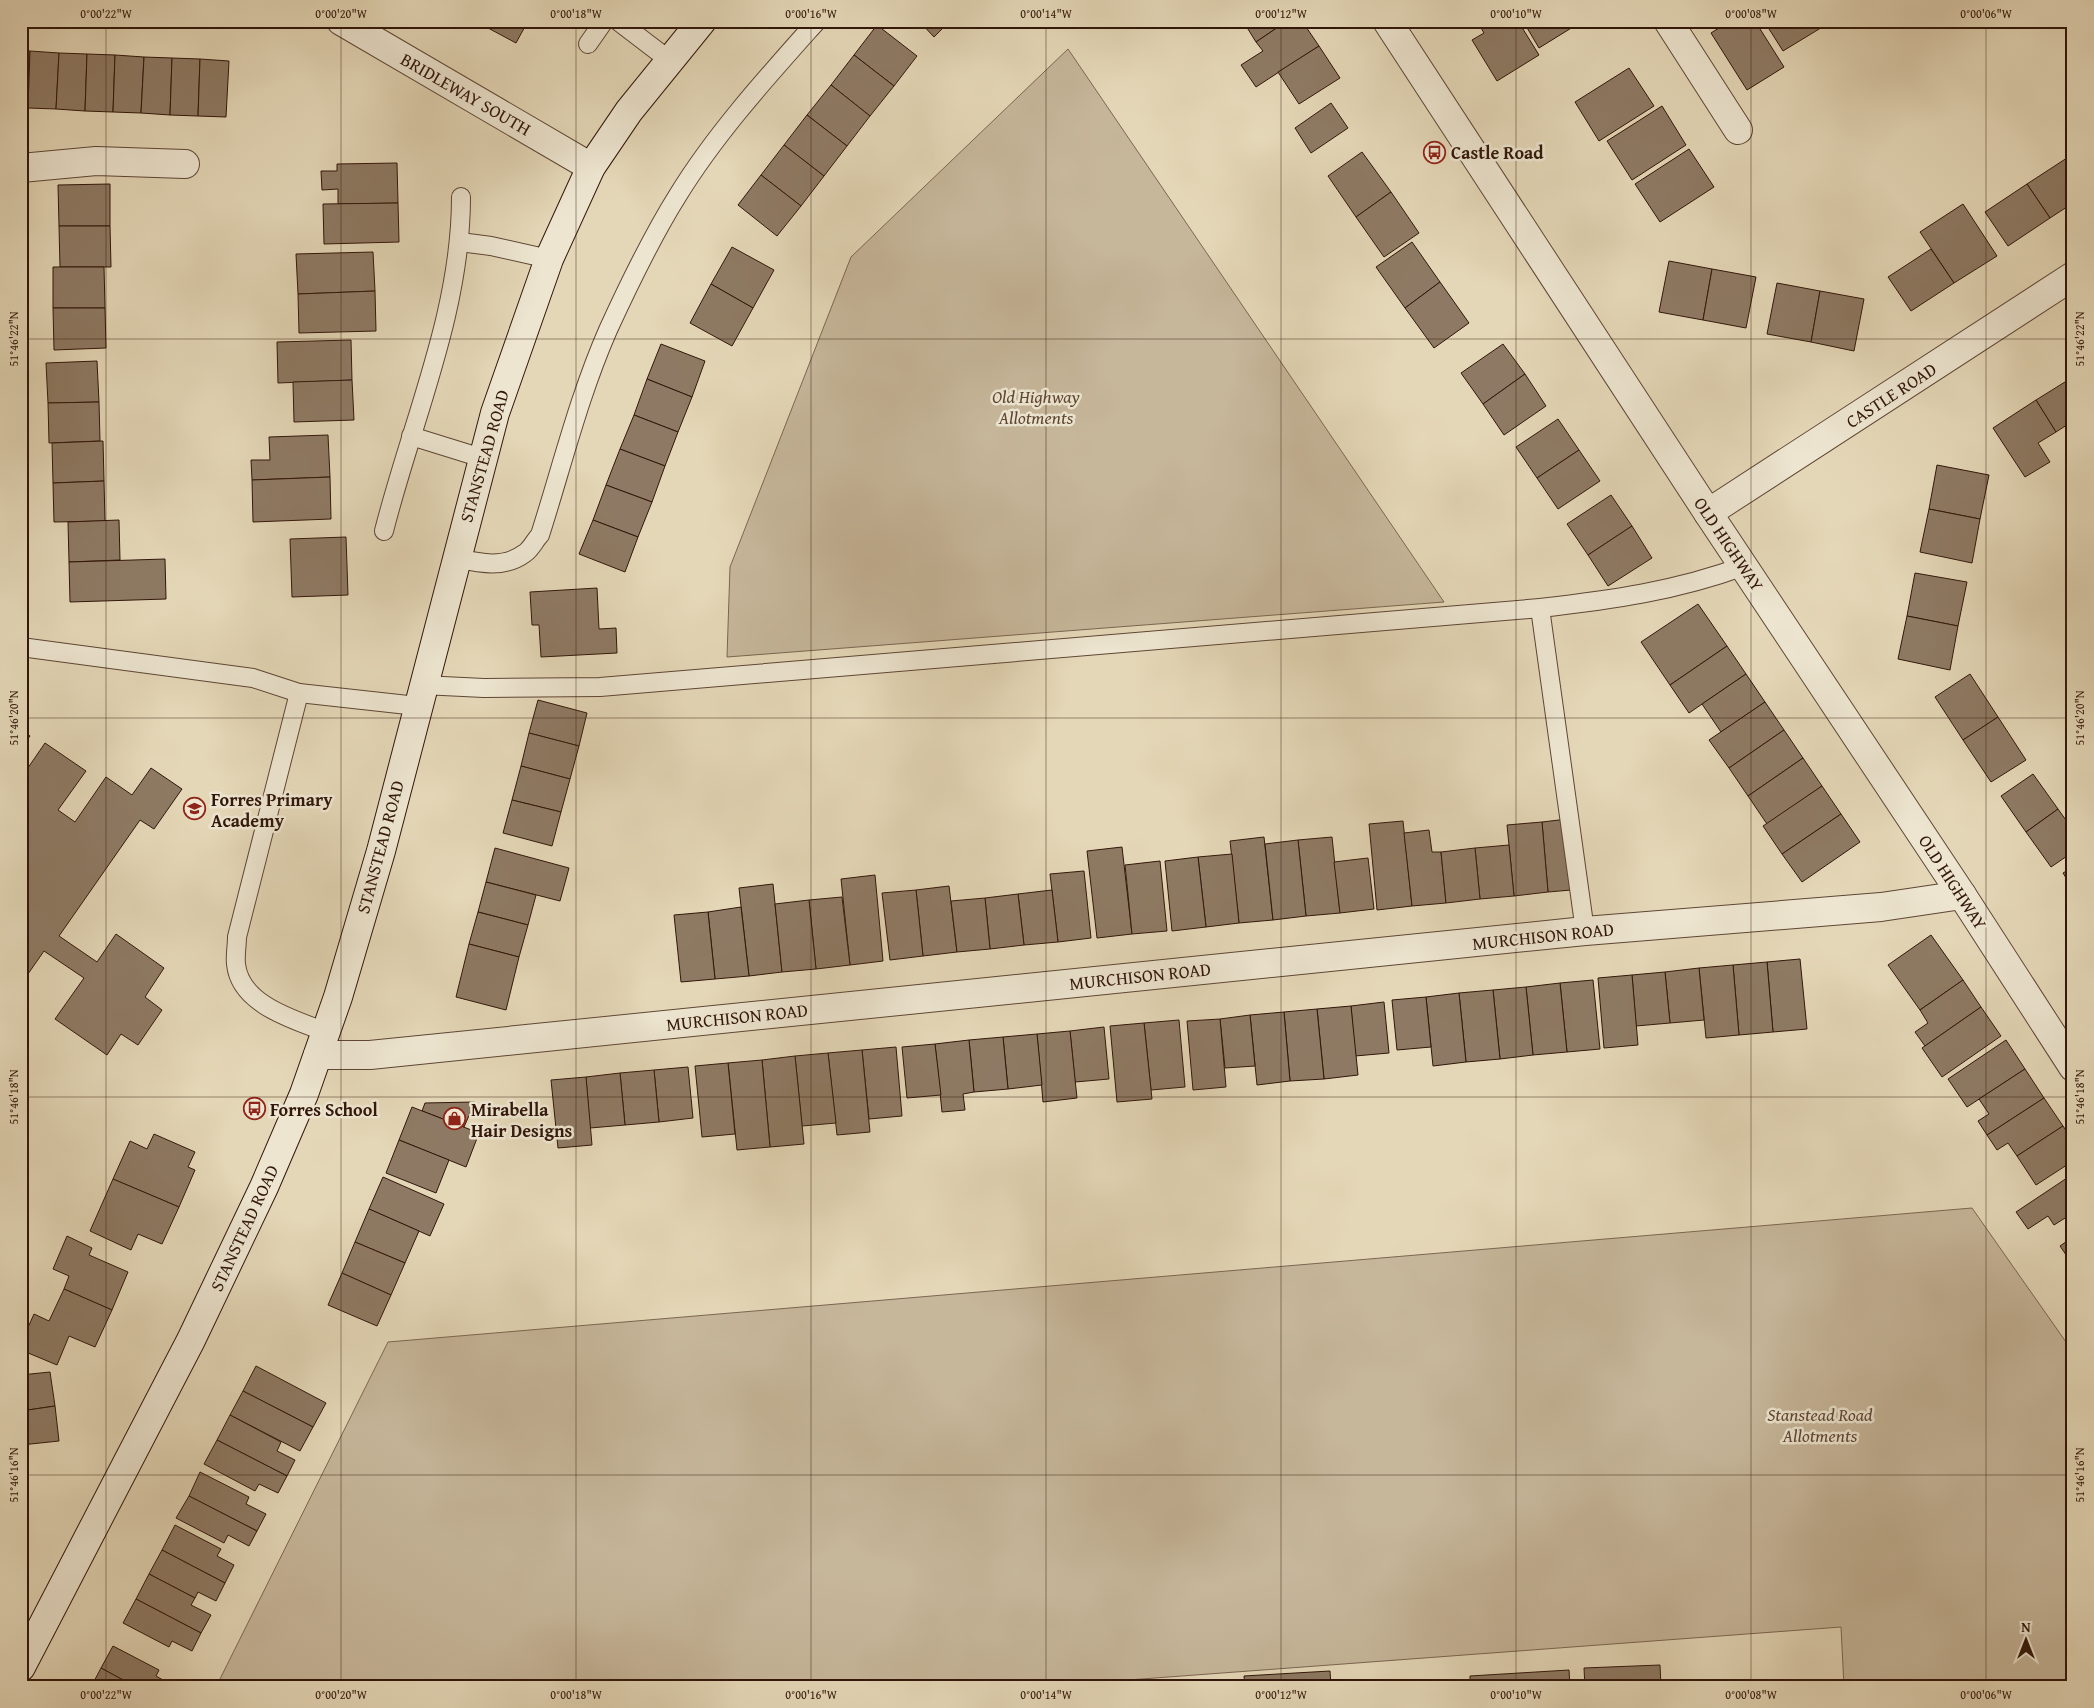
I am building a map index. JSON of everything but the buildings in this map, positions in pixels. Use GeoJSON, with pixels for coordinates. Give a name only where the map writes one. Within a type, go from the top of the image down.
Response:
{"type":"FeatureCollection","features":[{"type":"Feature","properties":{"kind":"street","name":"BRIDLEWAY SOUTH"},"geometry":{"type":"LineString","coordinates":[[341,21],[591,167]]}},
{"type":"Feature","properties":{"kind":"street","name":"STANSTEAD ROAD"},"geometry":{"type":"LineString","coordinates":[[21,1667],[233,1254],[268,1178],[322,1043],[381,851],[482,458],[510,368],[549,258],[591,167],[629,111],[702,21]]}},
{"type":"Feature","properties":{"kind":"street","name":"OLD HIGHWAY"},"geometry":{"type":"LineString","coordinates":[[1387,21],[1708,513],[1962,894],[2073,1067]]}},
{"type":"Feature","properties":{"kind":"street"},"geometry":{"type":"LineString","coordinates":[[1668,21],[1738,130]]}},
{"type":"Feature","properties":{"kind":"street"},"geometry":{"type":"LineString","coordinates":[[21,168],[96,161],[185,164]]}},
{"type":"Feature","properties":{"kind":"street","name":"CASTLE ROAD"},"geometry":{"type":"LineString","coordinates":[[1708,513],[2073,276]]}},
{"type":"Feature","properties":{"kind":"street","name":"MURCHISON ROAD"},"geometry":{"type":"LineString","coordinates":[[322,1043],[370,1055],[1585,931],[1881,907],[1962,894]]}},
{"type":"Feature","properties":{"kind":"lane"},"geometry":{"type":"LineString","coordinates":[[588,44],[604,21]]}},
{"type":"Feature","properties":{"kind":"lane"},"geometry":{"type":"LineString","coordinates":[[618,21],[670,60]]}},
{"type":"Feature","properties":{"kind":"lane"},"geometry":{"type":"LineString","coordinates":[[456,558],[487,565],[508,561],[525,553],[540,535],[587,384],[608,331],[644,254],[678,194],[710,149],[769,74],[817,21]]}},
{"type":"Feature","properties":{"kind":"lane"},"geometry":{"type":"LineString","coordinates":[[384,531],[443,333],[457,270],[461,197]]}},
{"type":"Feature","properties":{"kind":"lane"},"geometry":{"type":"LineString","coordinates":[[460,242],[491,246],[549,258]]}},
{"type":"Feature","properties":{"kind":"lane"},"geometry":{"type":"LineString","coordinates":[[411,436],[482,458]]}},
{"type":"Feature","properties":{"kind":"lane"},"geometry":{"type":"LineString","coordinates":[[21,647],[253,678],[299,693],[420,696],[484,688],[600,687],[1540,608],[1658,592],[1709,579],[1744,566]]}},
{"type":"Feature","properties":{"kind":"lane"},"geometry":{"type":"LineString","coordinates":[[1540,608],[1585,931]]}},
{"type":"Feature","properties":{"kind":"lane"},"geometry":{"type":"LineString","coordinates":[[299,693],[237,937],[236,965],[244,985],[262,1004],[288,1017],[322,1043]]}},
{"type":"Feature","properties":{"kind":"green space","name":"Old Highway Allotments"},"geometry":{"type":"Polygon","coordinates":[[[1068,49],[1444,602],[727,657],[730,567],[851,257],[1068,49]]]}},
{"type":"Feature","properties":{"kind":"green space","name":"Stanstead Road Allotments"},"geometry":{"type":"Polygon","coordinates":[[[1972,1208],[2073,1352],[2073,1687],[1844,1687],[1841,1627],[1034,1687],[216,1687],[388,1342],[1972,1208]]]}},
{"type":"Feature","properties":{"kind":"place","name":"Castle Road"},"geometry":{"type":"Point","coordinates":[1435,152]}},
{"type":"Feature","properties":{"kind":"place","name":"Forres Primary Academy"},"geometry":{"type":"Point","coordinates":[195,809]}},
{"type":"Feature","properties":{"kind":"place","name":"Forres School"},"geometry":{"type":"Point","coordinates":[254,1109]}},
{"type":"Feature","properties":{"kind":"place","name":"Mirabella Hair Designs"},"geometry":{"type":"Point","coordinates":[455,1119]}}]}
